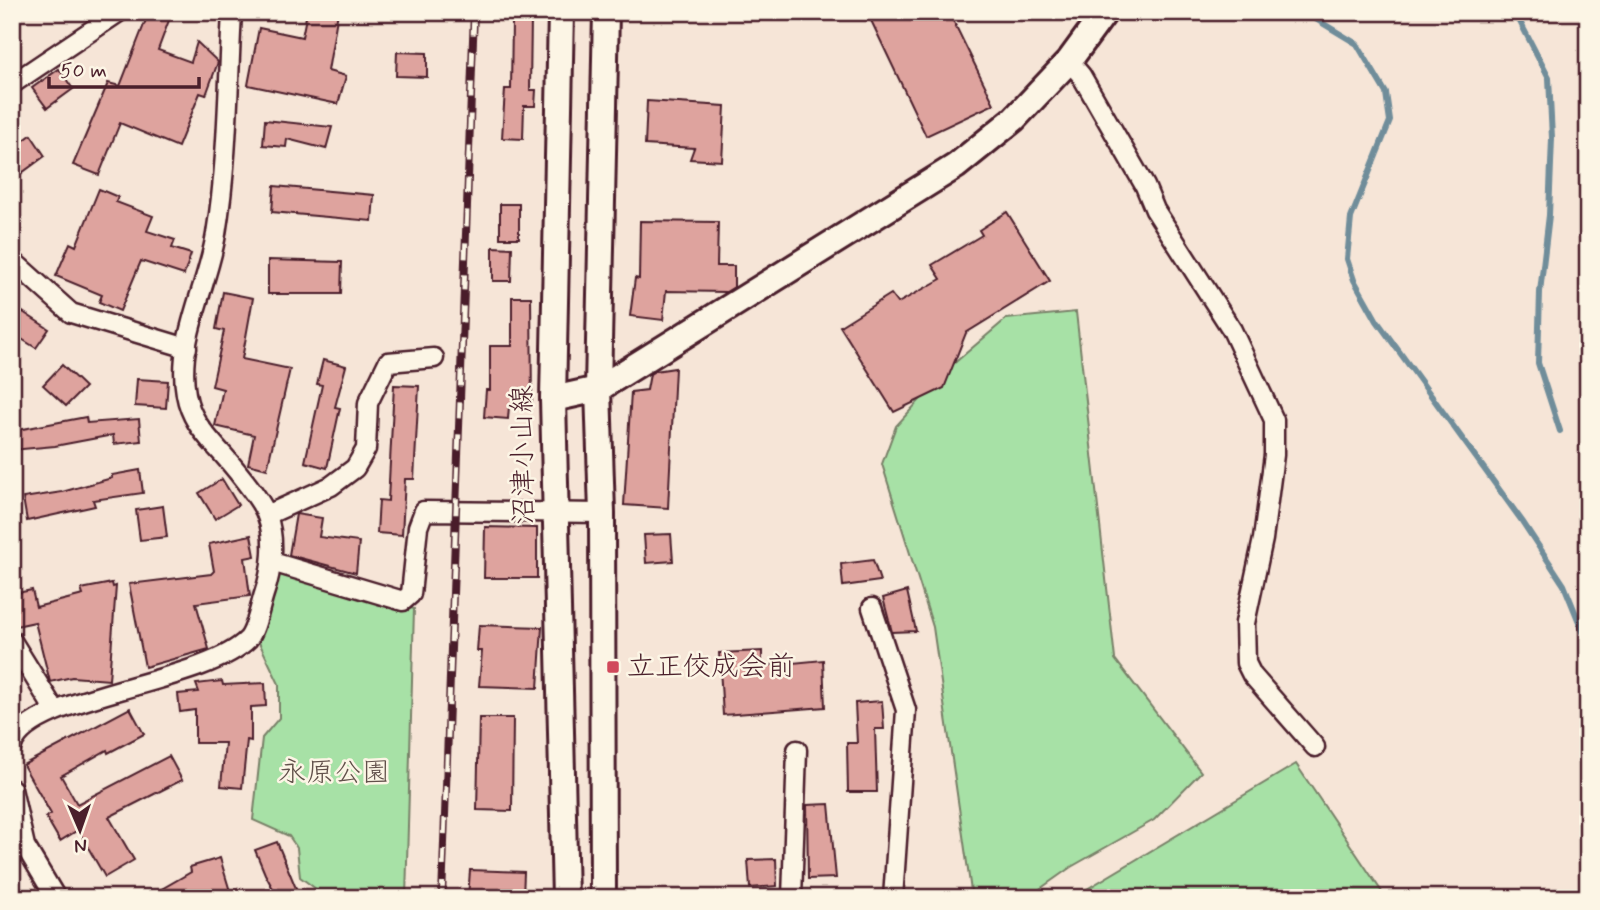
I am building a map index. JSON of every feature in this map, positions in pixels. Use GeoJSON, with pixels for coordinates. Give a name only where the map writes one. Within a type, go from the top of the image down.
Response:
{"type":"FeatureCollection","features":[{"type":"Feature","properties":{"kind":"main road","name":"沼津小山線"},"geometry":{"type":"LineString","coordinates":[[561,12],[553,399],[565,898]]}},
{"type":"Feature","properties":{"kind":"main road"},"geometry":{"type":"LineString","coordinates":[[603,898],[602,513],[598,389],[606,12]]}},
{"type":"Feature","properties":{"kind":"main road"},"geometry":{"type":"LineString","coordinates":[[553,399],[598,389],[956,166],[1014,119],[1069,61],[1105,12]]}},
{"type":"Feature","properties":{"kind":"street"},"geometry":{"type":"LineString","coordinates":[[12,83],[119,12]]}},
{"type":"Feature","properties":{"kind":"street"},"geometry":{"type":"LineString","coordinates":[[12,746],[15,738],[54,709],[203,665],[249,638],[272,562],[267,515],[230,462],[194,420],[186,395],[187,348],[216,236],[224,155],[232,12]]}},
{"type":"Feature","properties":{"kind":"street"},"geometry":{"type":"LineString","coordinates":[[1069,61],[1088,86],[1145,186],[1155,210],[1232,330],[1269,403],[1274,420],[1274,455],[1263,539],[1246,612],[1246,663],[1252,675],[1315,747]]}},
{"type":"Feature","properties":{"kind":"street"},"geometry":{"type":"LineString","coordinates":[[12,260],[71,313],[187,348]]}},
{"type":"Feature","properties":{"kind":"street"},"geometry":{"type":"LineString","coordinates":[[267,515],[331,486],[355,468],[366,449],[368,403],[388,362],[434,358]]}},
{"type":"Feature","properties":{"kind":"street"},"geometry":{"type":"LineString","coordinates":[[272,562],[403,601],[411,594],[418,527],[424,511],[602,513]]}},
{"type":"Feature","properties":{"kind":"street"},"geometry":{"type":"LineString","coordinates":[[872,608],[906,710],[893,898]]}},
{"type":"Feature","properties":{"kind":"street"},"geometry":{"type":"LineString","coordinates":[[12,641],[54,709]]}},
{"type":"Feature","properties":{"kind":"street"},"geometry":{"type":"LineString","coordinates":[[792,898],[797,750]]}},
{"type":"Feature","properties":{"kind":"street"},"geometry":{"type":"LineString","coordinates":[[12,789],[25,846],[56,898]]}},
{"type":"Feature","properties":{"kind":"green space"},"geometry":{"type":"Polygon","coordinates":[[[1076,312],[1115,659],[1201,772],[1154,820],[1071,867],[1027,898],[972,898],[933,627],[882,464],[896,426],[951,366],[1006,319],[1076,312]]]}},
{"type":"Feature","properties":{"kind":"green space","name":"永原公園"},"geometry":{"type":"Polygon","coordinates":[[[274,568],[414,609],[406,898],[328,898],[300,877],[297,848],[289,836],[253,820],[262,738],[279,718],[279,684],[256,636],[274,568]]]}},
{"type":"Feature","properties":{"kind":"green space"},"geometry":{"type":"Polygon","coordinates":[[[1296,764],[1386,898],[1072,898],[1296,764]]]}},
{"type":"Feature","properties":{"kind":"building"},"geometry":{"type":"Polygon","coordinates":[[[149,12],[172,12],[158,50],[191,62],[197,42],[218,62],[206,95],[200,93],[178,147],[120,123],[99,175],[73,165],[108,83],[120,86],[149,12]]]}},
{"type":"Feature","properties":{"kind":"building"},"geometry":{"type":"Polygon","coordinates":[[[307,12],[338,12],[328,71],[346,76],[338,104],[248,85],[259,28],[302,37],[307,12]]]}},
{"type":"Feature","properties":{"kind":"building"},"geometry":{"type":"Polygon","coordinates":[[[867,12],[949,12],[994,104],[926,136],[867,12]]]}},
{"type":"Feature","properties":{"kind":"building"},"geometry":{"type":"Polygon","coordinates":[[[531,18],[530,90],[536,90],[535,106],[524,106],[523,139],[502,138],[505,89],[511,89],[512,22],[531,18]]]}},
{"type":"Feature","properties":{"kind":"building"},"geometry":{"type":"Polygon","coordinates":[[[397,52],[427,53],[427,77],[396,76],[397,52]]]}},
{"type":"Feature","properties":{"kind":"building"},"geometry":{"type":"Polygon","coordinates":[[[59,69],[73,89],[47,108],[32,88],[59,69]]]}},
{"type":"Feature","properties":{"kind":"building"},"geometry":{"type":"Polygon","coordinates":[[[647,101],[725,106],[722,161],[690,159],[694,148],[645,145],[647,101]]]}},
{"type":"Feature","properties":{"kind":"building"},"geometry":{"type":"Polygon","coordinates":[[[265,120],[332,127],[326,149],[287,139],[286,147],[263,145],[265,120]]]}},
{"type":"Feature","properties":{"kind":"building"},"geometry":{"type":"Polygon","coordinates":[[[31,135],[45,156],[19,175],[12,166],[12,149],[31,135]]]}},
{"type":"Feature","properties":{"kind":"building"},"geometry":{"type":"Polygon","coordinates":[[[274,186],[374,195],[372,221],[272,212],[274,186]]]}},
{"type":"Feature","properties":{"kind":"building"},"geometry":{"type":"Polygon","coordinates":[[[99,189],[118,197],[116,202],[153,216],[147,231],[175,240],[172,248],[191,254],[184,275],[141,261],[120,311],[99,302],[102,295],[56,276],[70,243],[76,246],[99,189]]]}},
{"type":"Feature","properties":{"kind":"building"},"geometry":{"type":"Polygon","coordinates":[[[500,204],[519,204],[519,238],[500,238],[500,204]]]}},
{"type":"Feature","properties":{"kind":"building"},"geometry":{"type":"Polygon","coordinates":[[[1007,212],[1050,281],[966,333],[944,388],[894,412],[840,326],[891,294],[898,303],[941,279],[932,265],[982,235],[979,230],[1007,212]]]}},
{"type":"Feature","properties":{"kind":"building"},"geometry":{"type":"Polygon","coordinates":[[[640,221],[718,222],[717,266],[734,266],[734,287],[726,292],[666,291],[663,320],[630,316],[635,278],[639,279],[640,221]]]}},
{"type":"Feature","properties":{"kind":"building"},"geometry":{"type":"Polygon","coordinates":[[[493,247],[512,248],[511,281],[493,281],[493,247]]]}},
{"type":"Feature","properties":{"kind":"building"},"geometry":{"type":"Polygon","coordinates":[[[268,260],[342,262],[341,294],[268,294],[268,260]]]}},
{"type":"Feature","properties":{"kind":"building"},"geometry":{"type":"Polygon","coordinates":[[[223,292],[253,298],[242,359],[290,369],[267,469],[248,464],[254,435],[215,426],[223,389],[212,386],[224,331],[216,329],[223,292]]]}},
{"type":"Feature","properties":{"kind":"building"},"geometry":{"type":"Polygon","coordinates":[[[512,297],[531,297],[532,405],[509,406],[508,419],[484,417],[486,390],[490,390],[490,346],[512,346],[512,297]]]}},
{"type":"Feature","properties":{"kind":"building"},"geometry":{"type":"Polygon","coordinates":[[[12,305],[49,329],[36,348],[12,333],[12,305]]]}},
{"type":"Feature","properties":{"kind":"building"},"geometry":{"type":"Polygon","coordinates":[[[323,360],[346,366],[335,407],[340,408],[327,468],[305,462],[322,385],[317,384],[323,360]]]}},
{"type":"Feature","properties":{"kind":"building"},"geometry":{"type":"Polygon","coordinates":[[[62,365],[85,387],[66,406],[43,385],[62,365]]]}},
{"type":"Feature","properties":{"kind":"building"},"geometry":{"type":"Polygon","coordinates":[[[675,368],[668,508],[624,505],[631,392],[647,390],[650,374],[655,371],[675,368]]]}},
{"type":"Feature","properties":{"kind":"building"},"geometry":{"type":"Polygon","coordinates":[[[137,379],[168,381],[166,408],[135,406],[137,379]]]}},
{"type":"Feature","properties":{"kind":"building"},"geometry":{"type":"Polygon","coordinates":[[[394,385],[419,386],[414,479],[405,479],[402,535],[377,533],[379,500],[388,501],[394,385]]]}},
{"type":"Feature","properties":{"kind":"building"},"geometry":{"type":"Polygon","coordinates":[[[86,417],[87,423],[139,419],[141,441],[114,444],[113,435],[55,446],[12,450],[12,431],[86,417]]]}},
{"type":"Feature","properties":{"kind":"building"},"geometry":{"type":"Polygon","coordinates":[[[140,470],[143,493],[93,500],[95,506],[27,521],[23,498],[62,492],[112,478],[112,475],[140,470]]]}},
{"type":"Feature","properties":{"kind":"building"},"geometry":{"type":"Polygon","coordinates":[[[222,479],[238,505],[215,519],[199,493],[222,479]]]}},
{"type":"Feature","properties":{"kind":"building"},"geometry":{"type":"Polygon","coordinates":[[[163,506],[167,537],[140,540],[136,510],[163,506]]]}},
{"type":"Feature","properties":{"kind":"building"},"geometry":{"type":"Polygon","coordinates":[[[296,514],[322,518],[319,537],[359,542],[356,573],[289,555],[296,514]]]}},
{"type":"Feature","properties":{"kind":"building"},"geometry":{"type":"Polygon","coordinates":[[[485,527],[537,528],[537,578],[484,578],[485,527]]]}},
{"type":"Feature","properties":{"kind":"building"},"geometry":{"type":"Polygon","coordinates":[[[671,534],[673,561],[646,563],[644,535],[671,534]]]}},
{"type":"Feature","properties":{"kind":"building"},"geometry":{"type":"Polygon","coordinates":[[[251,535],[255,556],[245,558],[250,596],[196,603],[209,649],[145,667],[129,584],[211,574],[214,571],[209,544],[251,535]]]}},
{"type":"Feature","properties":{"kind":"building"},"geometry":{"type":"Polygon","coordinates":[[[873,560],[880,581],[843,586],[841,564],[873,560]]]}},
{"type":"Feature","properties":{"kind":"building"},"geometry":{"type":"Polygon","coordinates":[[[112,583],[113,587],[116,586],[109,680],[72,677],[50,682],[35,622],[16,626],[12,594],[32,590],[36,607],[83,595],[81,589],[112,583]]]}},
{"type":"Feature","properties":{"kind":"building"},"geometry":{"type":"Polygon","coordinates":[[[907,591],[916,631],[892,632],[883,598],[907,591]]]}},
{"type":"Feature","properties":{"kind":"building"},"geometry":{"type":"Polygon","coordinates":[[[479,625],[542,627],[538,688],[479,686],[482,651],[477,651],[479,625]]]}},
{"type":"Feature","properties":{"kind":"building"},"geometry":{"type":"Polygon","coordinates":[[[762,651],[762,666],[823,660],[825,707],[723,715],[719,653],[762,651]]]}},
{"type":"Feature","properties":{"kind":"building"},"geometry":{"type":"Polygon","coordinates":[[[222,681],[223,685],[265,683],[266,706],[251,707],[251,741],[247,740],[242,788],[221,786],[225,743],[195,743],[195,710],[180,712],[178,694],[199,692],[196,684],[222,681]]]}},
{"type":"Feature","properties":{"kind":"building"},"geometry":{"type":"Polygon","coordinates":[[[882,701],[884,729],[875,729],[877,792],[848,792],[847,743],[857,743],[855,703],[882,701]]]}},
{"type":"Feature","properties":{"kind":"building"},"geometry":{"type":"Polygon","coordinates":[[[130,708],[144,734],[108,753],[107,750],[61,776],[77,804],[169,756],[182,780],[109,817],[134,860],[105,877],[78,830],[60,841],[46,817],[51,814],[23,765],[130,708]]]}},
{"type":"Feature","properties":{"kind":"building"},"geometry":{"type":"Polygon","coordinates":[[[479,718],[513,718],[512,811],[477,810],[479,718]]]}},
{"type":"Feature","properties":{"kind":"building"},"geometry":{"type":"Polygon","coordinates":[[[829,804],[836,878],[808,879],[807,805],[829,804]]]}},
{"type":"Feature","properties":{"kind":"building"},"geometry":{"type":"Polygon","coordinates":[[[277,842],[300,898],[278,898],[255,850],[277,842]]]}},
{"type":"Feature","properties":{"kind":"building"},"geometry":{"type":"Polygon","coordinates":[[[220,858],[232,898],[146,898],[191,872],[190,867],[220,858]]]}},
{"type":"Feature","properties":{"kind":"building"},"geometry":{"type":"Polygon","coordinates":[[[776,859],[777,886],[750,888],[748,860],[776,859]]]}},
{"type":"Feature","properties":{"kind":"building"},"geometry":{"type":"Polygon","coordinates":[[[470,870],[524,872],[523,898],[468,898],[470,870]]]}},
{"type":"Feature","properties":{"kind":"waterway"},"geometry":{"type":"LineString","coordinates":[[1304,12],[1357,44],[1386,93],[1390,121],[1351,218],[1347,259],[1354,280],[1377,321],[1522,521],[1564,585],[1588,644]]}},
{"type":"Feature","properties":{"kind":"waterway"},"geometry":{"type":"LineString","coordinates":[[1515,12],[1549,78],[1552,138],[1549,215],[1540,292],[1538,363],[1560,431]]}},
{"type":"Feature","properties":{"kind":"railway"},"geometry":{"type":"LineString","coordinates":[[442,898],[474,12]]}},
{"type":"Feature","properties":{"kind":"place","name":"立正佼成会前"},"geometry":{"type":"Point","coordinates":[613,667]}}]}
